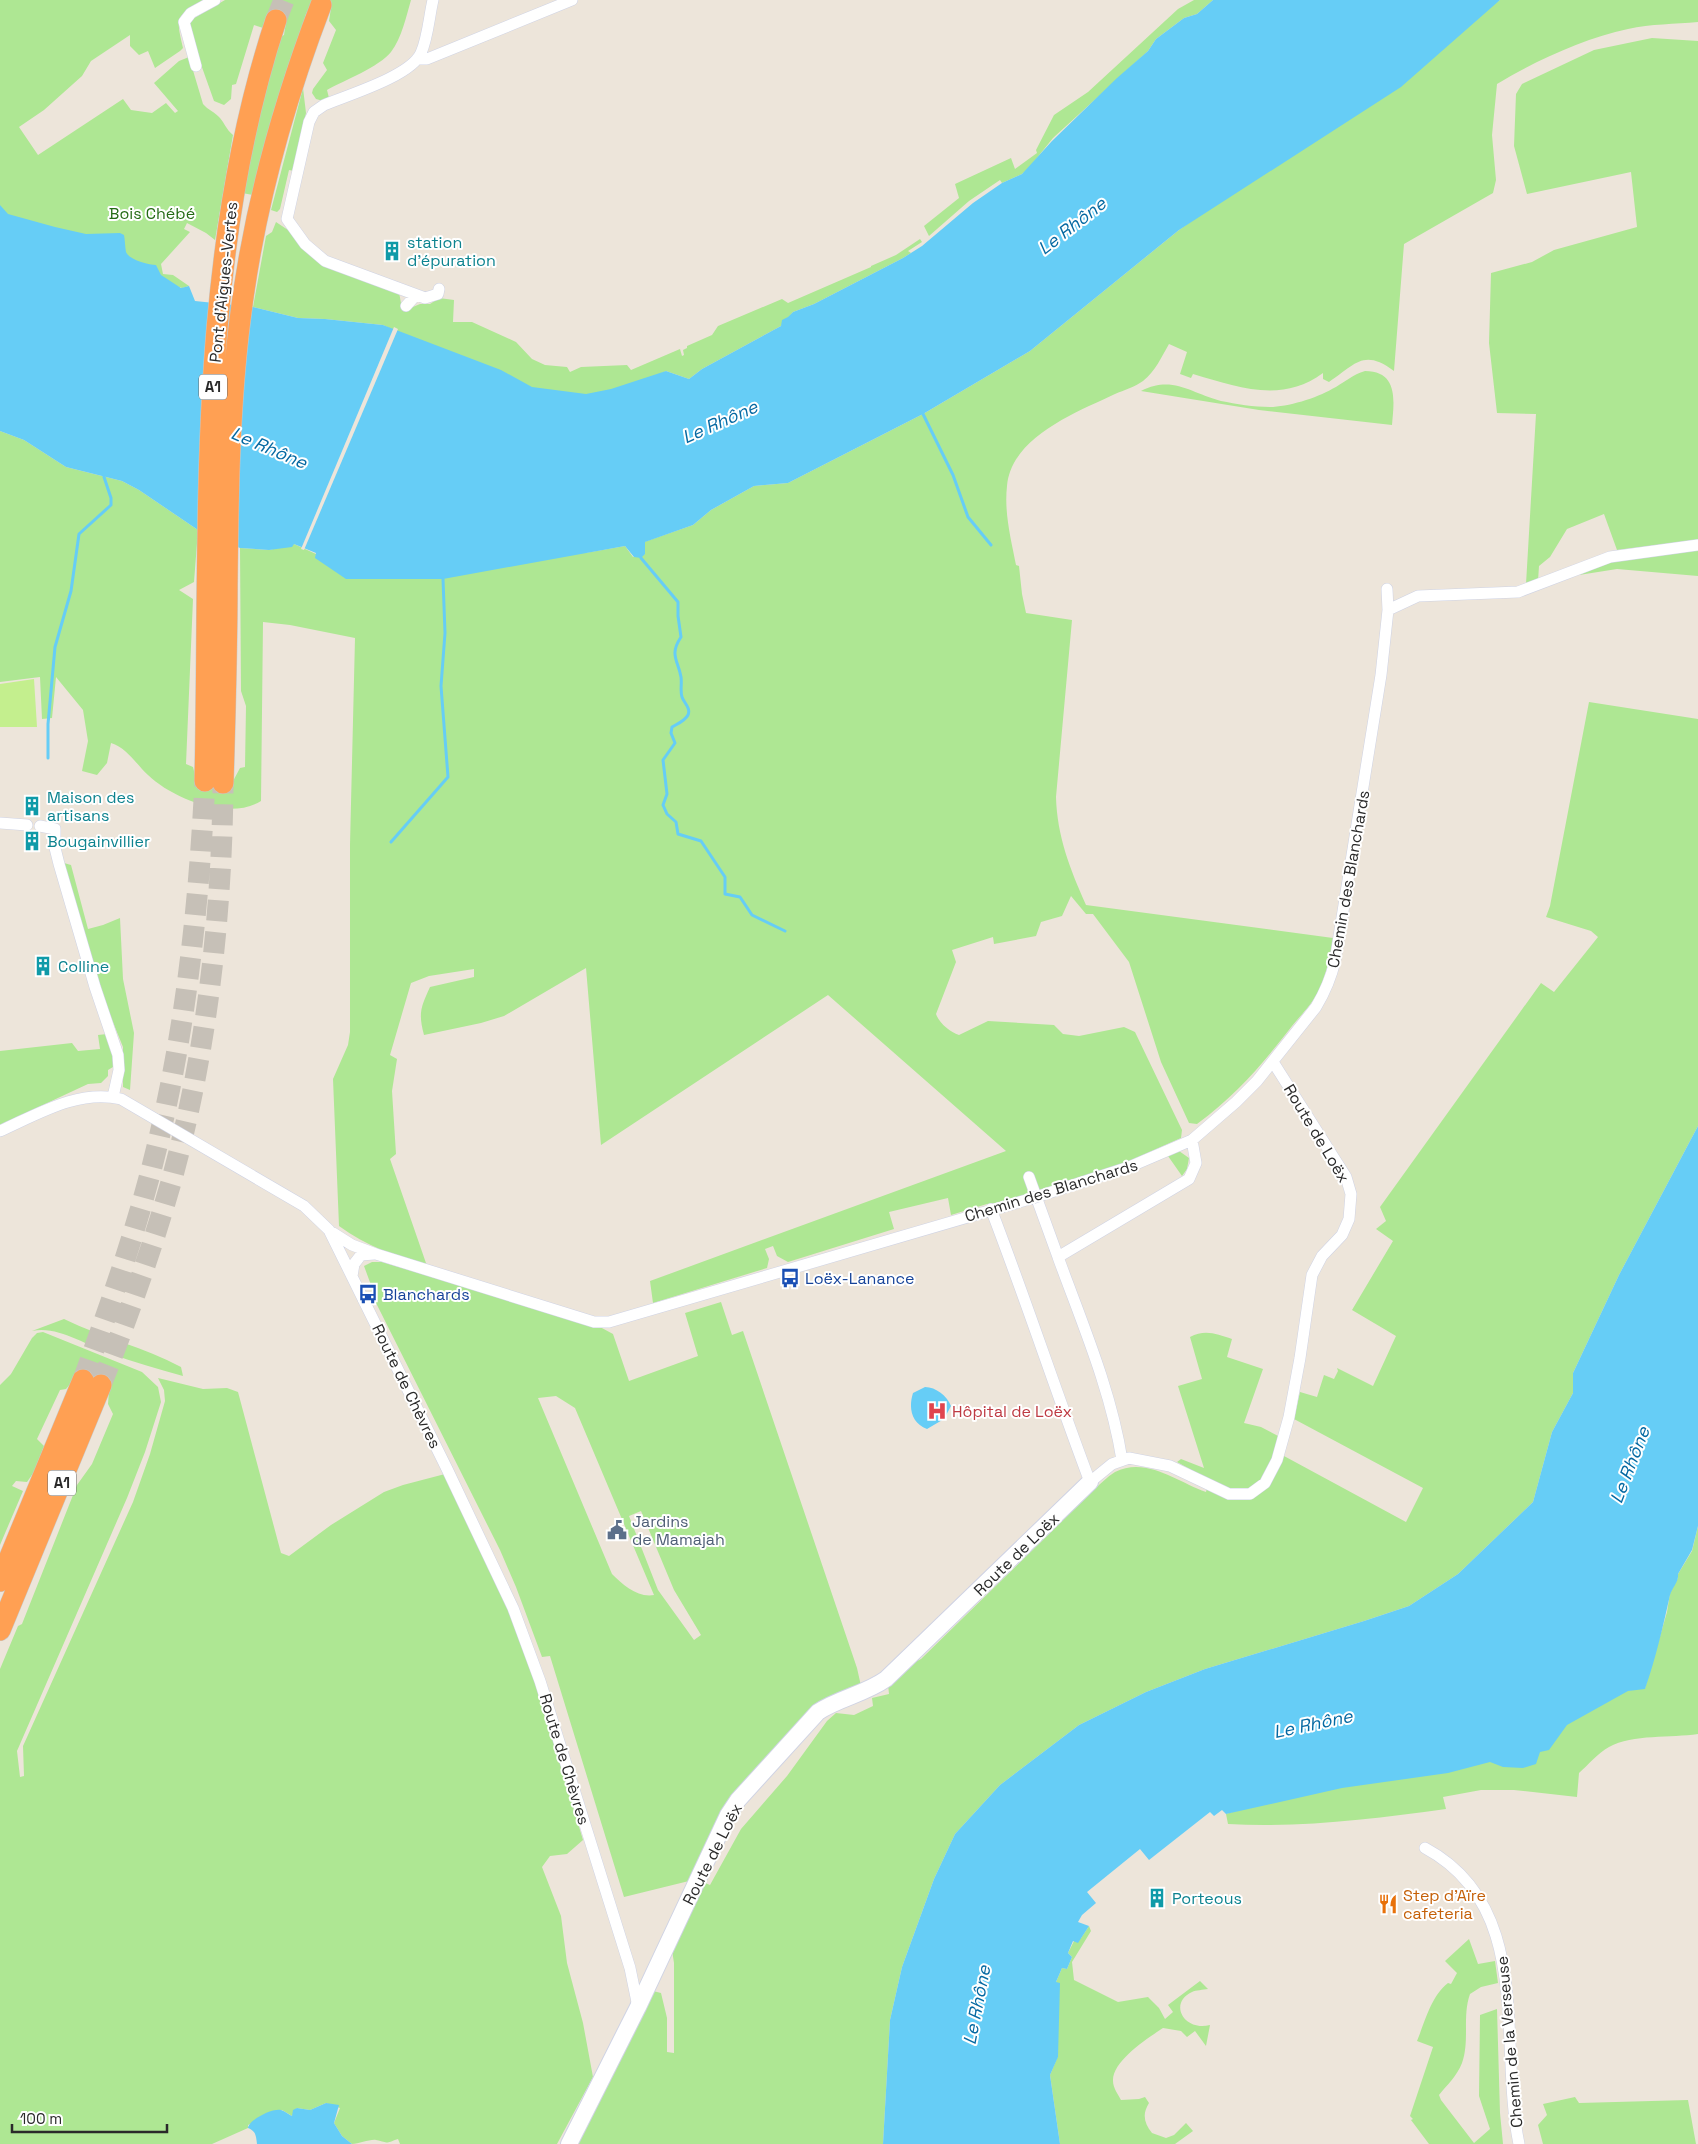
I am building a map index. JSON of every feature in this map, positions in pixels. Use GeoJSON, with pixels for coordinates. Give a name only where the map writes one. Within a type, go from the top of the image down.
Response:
{"type":"FeatureCollection","features":[{"type":"Feature","properties":{"kind":"highway","name":"Pont d'Aigues-Vertes"},"geometry":{"type":"LineString","coordinates":[[218,584],[237,345],[248,268],[261,198],[284,114],[321,6]]}},
{"type":"Feature","properties":{"kind":"highway","name":"Pont d'Aigues-Vertes"},"geometry":{"type":"LineString","coordinates":[[218,584],[211,434],[214,352],[222,270],[233,192],[249,112],[276,20]]}},
{"type":"Feature","properties":{"kind":"highway","name":"A1"},"geometry":{"type":"LineString","coordinates":[[214,782],[218,584]]}},
{"type":"Feature","properties":{"kind":"highway","name":"A1"},"geometry":{"type":"LineString","coordinates":[[0,1581],[92,1383],[76,1450],[0,1630]]}},
{"type":"Feature","properties":{"kind":"street"},"geometry":{"type":"LineString","coordinates":[[196,66],[184,22],[191,12],[215,0]]}},
{"type":"Feature","properties":{"kind":"street"},"geometry":{"type":"LineString","coordinates":[[433,0],[423,46],[417,59],[403,72],[324,105],[314,112],[309,122],[287,219],[305,244],[325,261],[425,298],[438,294],[439,289]]}},
{"type":"Feature","properties":{"kind":"street"},"geometry":{"type":"LineString","coordinates":[[417,59],[427,59],[572,0]]}},
{"type":"Feature","properties":{"kind":"street"},"geometry":{"type":"LineString","coordinates":[[406,306],[416,295]]}},
{"type":"Feature","properties":{"kind":"street"},"geometry":{"type":"LineString","coordinates":[[1388,610],[1418,596],[1518,592],[1610,557],[1698,545]]}},
{"type":"Feature","properties":{"kind":"street","name":"Chemin des Blanchards"},"geometry":{"type":"LineString","coordinates":[[329,1230],[352,1245],[376,1254],[594,1322],[609,1322],[623,1320],[991,1209],[1013,1205],[1129,1167],[1192,1140],[1236,1102],[1273,1062],[1316,1007],[1324,993],[1333,969],[1381,675],[1388,610],[1387,589]]}},
{"type":"Feature","properties":{"kind":"street"},"geometry":{"type":"LineString","coordinates":[[0,823],[27,826]]}},
{"type":"Feature","properties":{"kind":"street"},"geometry":{"type":"LineString","coordinates":[[40,826],[55,829],[59,864],[95,987],[118,1055],[119,1070],[113,1098]]}},
{"type":"Feature","properties":{"kind":"street","name":"Route de Loëx"},"geometry":{"type":"LineString","coordinates":[[569,2144],[638,2007],[728,1816],[748,1788],[818,1712],[830,1704],[871,1688],[894,1672],[1090,1482],[1122,1460],[1136,1459],[1170,1466],[1229,1494],[1236,1495],[1250,1494],[1261,1487],[1270,1477],[1285,1434],[1296,1384],[1310,1282],[1322,1256],[1342,1235],[1349,1220],[1351,1201],[1346,1177],[1273,1062]]}},
{"type":"Feature","properties":{"kind":"street","name":"Route de Chèvres"},"geometry":{"type":"LineString","coordinates":[[0,1131],[78,1098],[94,1096],[113,1098],[135,1106],[304,1206],[329,1230],[448,1471],[513,1608],[548,1705],[630,1968],[638,2007]]}},
{"type":"Feature","properties":{"kind":"street"},"geometry":{"type":"LineString","coordinates":[[1058,1257],[1189,1179],[1193,1174],[1196,1164],[1192,1140]]}},
{"type":"Feature","properties":{"kind":"street"},"geometry":{"type":"LineString","coordinates":[[1029,1177],[1105,1388],[1116,1424],[1122,1460]]}},
{"type":"Feature","properties":{"kind":"street"},"geometry":{"type":"LineString","coordinates":[[991,1209],[1090,1482]]}},
{"type":"Feature","properties":{"kind":"street"},"geometry":{"type":"LineString","coordinates":[[352,1276],[354,1264],[361,1255],[376,1254]]}},
{"type":"Feature","properties":{"kind":"street","name":"Chemin de la Verseuse"},"geometry":{"type":"LineString","coordinates":[[1425,1848],[1454,1867],[1466,1880],[1485,1910],[1498,1940],[1510,2014],[1513,2111],[1519,2144]]}},
{"type":"Feature","properties":{"kind":"green space","name":"Bois Chébé"},"geometry":{"type":"Polygon","coordinates":[[[0,0],[203,0],[187,10],[180,19],[179,30],[183,48],[180,51],[155,68],[148,51],[139,55],[130,46],[130,35],[91,61],[82,76],[44,110],[19,127],[38,155],[123,99],[131,110],[152,113],[166,103],[175,113],[178,111],[154,83],[179,61],[189,57],[203,104],[222,120],[233,135],[215,240],[187,223],[184,229],[190,232],[161,264],[163,274],[173,275],[189,286],[182,288],[0,228],[0,0]]]}},
{"type":"Feature","properties":{"kind":"green space"},"geometry":{"type":"Polygon","coordinates":[[[225,0],[411,0],[401,33],[395,46],[386,58],[327,90],[329,98],[323,101],[316,99],[312,93],[327,70],[323,63],[336,30],[329,21],[331,8],[311,5],[306,14],[253,195],[242,193],[251,148],[280,37],[284,35],[286,22],[263,28],[254,25],[236,84],[232,85],[231,99],[224,105],[214,101],[188,28],[189,21],[225,0]]]}},
{"type":"Feature","properties":{"kind":"green space"},"geometry":{"type":"Polygon","coordinates":[[[1194,0],[1213,0],[1197,14],[1184,18],[1156,39],[1148,51],[1053,138],[1022,174],[1002,183],[1000,180],[969,201],[929,236],[924,226],[959,198],[955,184],[1011,158],[1015,169],[1037,153],[1036,150],[1054,115],[1088,92],[1178,9],[1194,0]]]}},
{"type":"Feature","properties":{"kind":"green space"},"geometry":{"type":"Polygon","coordinates":[[[1500,0],[1698,0],[1698,22],[1637,27],[1595,38],[1544,59],[1497,84],[1492,135],[1496,180],[1493,193],[1404,244],[1394,371],[1383,364],[1367,360],[1353,365],[1329,382],[1323,379],[1323,373],[1291,388],[1259,390],[1226,384],[1193,374],[1191,378],[1180,374],[1187,352],[1169,344],[1155,369],[1143,381],[1065,418],[1033,440],[1020,453],[1011,469],[1007,486],[1006,506],[1016,565],[1019,566],[1026,613],[1072,620],[1056,797],[1059,825],[1065,852],[1086,905],[1333,938],[1326,971],[1316,995],[1307,1009],[1248,1079],[1197,1124],[1189,1123],[1161,1062],[1129,962],[1093,914],[1086,914],[1071,896],[1062,916],[1041,922],[1036,936],[994,944],[993,937],[952,950],[956,962],[936,1014],[937,1017],[945,1027],[959,1035],[988,1021],[1054,1025],[1063,1034],[1079,1036],[1124,1027],[1135,1032],[1182,1130],[1181,1138],[1125,1163],[1004,1202],[987,1204],[951,1215],[948,1198],[889,1212],[894,1229],[788,1262],[777,1256],[773,1246],[765,1249],[769,1259],[767,1268],[653,1303],[650,1281],[1006,1151],[828,995],[601,1145],[586,968],[504,1016],[424,1035],[421,1010],[430,987],[474,977],[474,969],[429,976],[411,983],[390,1055],[397,1059],[392,1091],[396,1154],[390,1159],[427,1266],[381,1250],[339,1226],[333,1079],[348,1045],[350,1032],[350,845],[355,638],[290,625],[263,622],[261,801],[248,807],[233,809],[218,808],[186,799],[159,784],[127,752],[111,743],[107,763],[97,775],[82,771],[88,741],[83,710],[56,677],[52,718],[42,719],[40,677],[0,682],[0,431],[24,440],[66,467],[122,481],[139,490],[198,530],[194,582],[179,590],[193,599],[186,764],[193,767],[196,779],[232,783],[240,768],[245,767],[246,706],[241,691],[240,548],[269,550],[294,544],[316,554],[585,553],[625,546],[633,557],[645,554],[644,542],[693,525],[711,510],[754,486],[788,483],[923,414],[1030,351],[1179,230],[1500,0]]]}},
{"type":"Feature","properties":{"kind":"green space"},"geometry":{"type":"Polygon","coordinates":[[[1652,38],[1698,41],[1698,540],[1617,550],[1604,514],[1567,529],[1550,557],[1539,566],[1538,581],[1526,584],[1536,414],[1497,413],[1489,343],[1491,273],[1532,262],[1554,250],[1637,227],[1631,172],[1527,194],[1514,146],[1516,94],[1522,84],[1594,50],[1652,38]]]}},
{"type":"Feature","properties":{"kind":"green space"},"geometry":{"type":"Polygon","coordinates":[[[303,88],[306,113],[294,171],[289,170],[280,209],[277,212],[271,210],[303,88]]]}},
{"type":"Feature","properties":{"kind":"green space"},"geometry":{"type":"Polygon","coordinates":[[[276,222],[291,232],[308,253],[399,292],[402,309],[408,309],[420,304],[430,304],[439,298],[454,300],[453,322],[472,322],[516,342],[532,359],[545,365],[567,367],[570,372],[581,367],[627,365],[631,370],[680,349],[682,356],[684,355],[683,350],[687,346],[712,335],[718,326],[782,299],[788,303],[896,255],[920,239],[922,242],[908,251],[911,253],[903,258],[814,304],[793,312],[781,326],[702,369],[689,379],[666,371],[629,391],[536,399],[383,325],[298,318],[253,307],[266,236],[272,232],[276,222]]]}},
{"type":"Feature","properties":{"kind":"green space"},"geometry":{"type":"Polygon","coordinates":[[[1365,371],[1376,372],[1384,376],[1389,382],[1393,398],[1392,425],[1259,410],[1141,391],[1152,387],[1172,385],[1221,401],[1251,406],[1277,407],[1318,396],[1356,374],[1365,371]]]}},
{"type":"Feature","properties":{"kind":"green space"},"geometry":{"type":"Polygon","coordinates":[[[1698,548],[1698,576],[1617,569],[1579,575],[1612,561],[1698,548]]]}},
{"type":"Feature","properties":{"kind":"green space"},"geometry":{"type":"Polygon","coordinates":[[[34,679],[37,727],[0,727],[0,684],[34,679]]]}},
{"type":"Feature","properties":{"kind":"green space"},"geometry":{"type":"Polygon","coordinates":[[[1589,702],[1698,719],[1698,1126],[1619,1275],[1573,1373],[1573,1393],[1552,1432],[1533,1502],[1458,1574],[1409,1606],[1205,1669],[1146,1692],[1079,1725],[1000,1785],[955,1834],[934,1879],[902,1967],[890,2020],[883,2144],[576,2144],[653,1991],[661,1993],[667,2018],[667,2052],[674,2053],[674,1963],[672,1950],[703,1882],[710,1885],[741,1829],[787,1776],[827,1721],[836,1713],[854,1715],[873,1706],[872,1698],[889,1694],[888,1684],[909,1665],[921,1659],[1106,1478],[1115,1472],[1138,1467],[1150,1469],[1162,1472],[1206,1492],[1209,1480],[1177,1462],[1181,1459],[1204,1468],[1178,1386],[1202,1379],[1190,1337],[1206,1333],[1232,1339],[1227,1357],[1263,1369],[1244,1423],[1261,1427],[1280,1437],[1284,1456],[1406,1522],[1423,1488],[1294,1419],[1300,1392],[1317,1397],[1324,1375],[1334,1379],[1338,1371],[1337,1368],[1373,1386],[1396,1336],[1352,1310],[1393,1241],[1376,1229],[1386,1221],[1380,1207],[1541,983],[1554,992],[1598,937],[1591,931],[1546,917],[1550,906],[1589,702]]]}},
{"type":"Feature","properties":{"kind":"green space"},"geometry":{"type":"Polygon","coordinates":[[[64,863],[71,865],[88,929],[120,918],[123,979],[134,1033],[130,1090],[123,1087],[123,1047],[104,1000],[64,863]]]}},
{"type":"Feature","properties":{"kind":"green space"},"geometry":{"type":"Polygon","coordinates":[[[107,1034],[112,1049],[113,1067],[108,1070],[108,1076],[101,1083],[88,1084],[0,1125],[0,1051],[72,1043],[78,1051],[100,1049],[98,1035],[107,1034]]]}},
{"type":"Feature","properties":{"kind":"green space"},"geometry":{"type":"Polygon","coordinates":[[[1179,1151],[1189,1158],[1187,1169],[1182,1176],[1168,1156],[1179,1151]]]}},
{"type":"Feature","properties":{"kind":"green space"},"geometry":{"type":"Polygon","coordinates":[[[372,1262],[382,1262],[600,1327],[613,1334],[629,1381],[698,1356],[685,1313],[721,1302],[732,1335],[743,1331],[857,1668],[861,1686],[810,1710],[693,1880],[624,1897],[550,1656],[542,1657],[500,1550],[372,1295],[371,1285],[364,1266],[372,1262]],[[556,1396],[538,1398],[612,1574],[637,1593],[654,1595],[575,1408],[556,1396]],[[641,1511],[629,1516],[658,1590],[694,1640],[701,1635],[674,1590],[641,1511]]]}},
{"type":"Feature","properties":{"kind":"green space"},"geometry":{"type":"Polygon","coordinates":[[[64,1319],[167,1360],[181,1367],[183,1376],[100,1350],[61,1333],[42,1330],[32,1331],[64,1319]]]}},
{"type":"Feature","properties":{"kind":"green space"},"geometry":{"type":"Polygon","coordinates":[[[43,1332],[142,1372],[158,1387],[161,1402],[145,1452],[127,1498],[17,1751],[20,1777],[24,1776],[23,1746],[133,1502],[150,1454],[165,1401],[164,1390],[158,1378],[203,1389],[227,1388],[238,1392],[281,1553],[289,1556],[331,1525],[384,1492],[445,1474],[509,1611],[533,1673],[583,1840],[567,1854],[550,1856],[542,1867],[561,1916],[567,1963],[583,2023],[593,2077],[557,2144],[400,2144],[398,2139],[387,2142],[374,2140],[352,2144],[342,2136],[334,2123],[340,2108],[326,2103],[310,2110],[297,2108],[292,2116],[282,2110],[212,2144],[0,2144],[0,1669],[18,1626],[22,1624],[77,1485],[92,1464],[113,1414],[108,1404],[109,1391],[71,1383],[66,1389],[60,1390],[37,1439],[44,1446],[34,1472],[27,1482],[16,1481],[12,1486],[23,1491],[0,1545],[0,1385],[11,1374],[32,1338],[37,1333],[43,1332]]]}},
{"type":"Feature","properties":{"kind":"green space"},"geometry":{"type":"Polygon","coordinates":[[[1698,1526],[1698,1734],[1641,1738],[1609,1747],[1579,1773],[1577,1797],[1514,1790],[1481,1790],[1443,1797],[1446,1809],[1419,1813],[1310,1824],[1228,1824],[1226,1814],[1597,1695],[1645,1688],[1667,1612],[1670,1593],[1678,1578],[1678,1574],[1692,1551],[1698,1526]]]}},
{"type":"Feature","properties":{"kind":"green space"},"geometry":{"type":"Polygon","coordinates":[[[1089,1926],[1091,1931],[1072,1962],[1074,1980],[1118,2002],[1148,1997],[1159,2008],[1165,2019],[1173,2012],[1168,2005],[1200,1981],[1208,1989],[1194,1991],[1185,1997],[1180,2009],[1187,2021],[1201,2026],[1210,2025],[1206,2046],[1195,2031],[1187,2037],[1181,2031],[1163,2028],[1124,2058],[1114,2073],[1114,2086],[1121,2100],[1145,2097],[1149,2103],[1145,2111],[1145,2118],[1147,2126],[1152,2133],[1166,2138],[1174,2135],[1186,2123],[1193,2131],[1175,2144],[1060,2144],[1050,2075],[1058,2056],[1056,1982],[1062,1968],[1067,1969],[1072,1957],[1068,1953],[1074,1941],[1081,1938],[1089,1926]]]}},
{"type":"Feature","properties":{"kind":"green space"},"geometry":{"type":"Polygon","coordinates":[[[1469,1939],[1478,1964],[1495,1961],[1498,1983],[1481,1987],[1470,1994],[1466,2011],[1466,2046],[1462,2063],[1455,2076],[1439,2095],[1474,2143],[1490,2129],[1479,2096],[1480,2015],[1497,2009],[1500,2113],[1503,2144],[1429,2144],[1410,2116],[1433,2047],[1417,2041],[1437,1995],[1448,1983],[1451,1984],[1457,1973],[1445,1961],[1469,1939]]]}},
{"type":"Feature","properties":{"kind":"green space"},"geometry":{"type":"Polygon","coordinates":[[[1575,2097],[1579,2103],[1688,2100],[1696,2144],[1543,2144],[1538,2125],[1547,2115],[1543,2104],[1575,2097]]]}},
{"type":"Feature","properties":{"kind":"water","name":"Le Rhône"},"geometry":{"type":"Polygon","coordinates":[[[1213,0],[1500,0],[1401,87],[1179,230],[1030,351],[923,414],[788,483],[754,486],[711,510],[693,525],[645,542],[645,554],[641,558],[634,557],[625,546],[443,579],[346,579],[315,558],[316,553],[294,544],[292,547],[269,550],[240,548],[198,530],[139,490],[122,481],[66,467],[24,440],[0,431],[0,205],[8,214],[55,227],[86,234],[120,233],[124,235],[128,255],[140,262],[156,265],[161,275],[181,288],[189,286],[195,301],[253,307],[298,318],[383,325],[501,370],[532,387],[586,394],[611,389],[666,371],[689,379],[702,369],[781,326],[782,320],[793,312],[814,304],[903,258],[922,246],[973,203],[1002,183],[1022,174],[1052,141],[1117,78],[1148,51],[1156,39],[1184,18],[1197,14],[1213,0]]]}},
{"type":"Feature","properties":{"kind":"water","name":"Le Rhône"},"geometry":{"type":"Polygon","coordinates":[[[1698,1126],[1698,1526],[1692,1550],[1678,1574],[1670,1595],[1656,1654],[1645,1689],[1628,1691],[1567,1725],[1549,1750],[1540,1752],[1536,1764],[1523,1768],[1503,1767],[1490,1762],[1448,1773],[1342,1788],[1226,1814],[1222,1810],[1214,1816],[1210,1812],[1149,1860],[1140,1849],[1087,1892],[1096,1903],[1082,1915],[1078,1922],[1089,1926],[1078,1943],[1073,1941],[1068,1953],[1072,1957],[1067,1969],[1062,1968],[1056,1982],[1060,1983],[1058,2057],[1050,2075],[1060,2144],[883,2144],[890,2020],[902,1967],[934,1879],[955,1834],[1000,1785],[1079,1725],[1146,1692],[1205,1669],[1409,1606],[1458,1574],[1533,1502],[1552,1432],[1573,1393],[1573,1373],[1619,1275],[1698,1126]]]}},
{"type":"Feature","properties":{"kind":"water"},"geometry":{"type":"Polygon","coordinates":[[[925,1387],[941,1393],[951,1406],[944,1419],[927,1429],[918,1423],[911,1410],[913,1393],[925,1387]]]}},
{"type":"Feature","properties":{"kind":"water"},"geometry":{"type":"Polygon","coordinates":[[[326,2103],[339,2105],[334,2123],[342,2136],[352,2144],[257,2144],[254,2132],[248,2128],[257,2118],[272,2111],[281,2110],[292,2116],[293,2110],[297,2108],[310,2110],[326,2103]]]}},
{"type":"Feature","properties":{"kind":"pier"},"geometry":{"type":"Polygon","coordinates":[[[394,327],[398,329],[304,550],[301,549],[394,327]]]}},
{"type":"Feature","properties":{"kind":"waterway"},"geometry":{"type":"LineString","coordinates":[[923,414],[953,475],[968,517],[991,545]]}},
{"type":"Feature","properties":{"kind":"waterway"},"geometry":{"type":"LineString","coordinates":[[48,758],[48,724],[55,647],[71,591],[79,534],[111,505],[111,498],[104,477]]}},
{"type":"Feature","properties":{"kind":"waterway"},"geometry":{"type":"LineString","coordinates":[[641,558],[678,602],[681,637],[677,643],[675,657],[681,677],[681,695],[689,710],[685,719],[672,727],[671,733],[675,743],[663,760],[667,794],[663,805],[667,814],[676,822],[678,834],[701,841],[725,877],[725,894],[740,897],[752,915],[785,931]]}},
{"type":"Feature","properties":{"kind":"waterway"},"geometry":{"type":"LineString","coordinates":[[391,842],[448,777],[441,686],[445,633],[443,579]]}},
{"type":"Feature","properties":{"kind":"tunnel"},"geometry":{"type":"LineString","coordinates":[[276,20],[284,0]]}},
{"type":"Feature","properties":{"kind":"tunnel"},"geometry":{"type":"LineString","coordinates":[[83,1380],[134,1230],[169,1094],[190,960],[199,871],[205,781]]}},
{"type":"Feature","properties":{"kind":"tunnel"},"geometry":{"type":"LineString","coordinates":[[101,1385],[139,1283],[164,1205],[195,1081],[216,933],[220,883],[223,783]]}},
{"type":"Feature","properties":{"kind":"place","name":"station d'épuration"},"geometry":{"type":"Point","coordinates":[392,251]}},
{"type":"Feature","properties":{"kind":"place","name":"Maison des artisans"},"geometry":{"type":"Point","coordinates":[32,806]}},
{"type":"Feature","properties":{"kind":"place","name":"Bougainvillier"},"geometry":{"type":"Point","coordinates":[32,841]}},
{"type":"Feature","properties":{"kind":"place","name":"Colline"},"geometry":{"type":"Point","coordinates":[43,966]}},
{"type":"Feature","properties":{"kind":"place","name":"Loëx-Lanance"},"geometry":{"type":"Point","coordinates":[790,1278]}},
{"type":"Feature","properties":{"kind":"place","name":"Blanchards"},"geometry":{"type":"Point","coordinates":[368,1294]}},
{"type":"Feature","properties":{"kind":"place","name":"Hôpital de Loëx"},"geometry":{"type":"Point","coordinates":[937,1411]}},
{"type":"Feature","properties":{"kind":"place","name":"Jardins de Mamajah"},"geometry":{"type":"Point","coordinates":[617,1530]}},
{"type":"Feature","properties":{"kind":"place","name":"Porteous"},"geometry":{"type":"Point","coordinates":[1157,1898]}},
{"type":"Feature","properties":{"kind":"place","name":"Step d'Aïre cafeteria"},"geometry":{"type":"Point","coordinates":[1388,1904]}}]}
